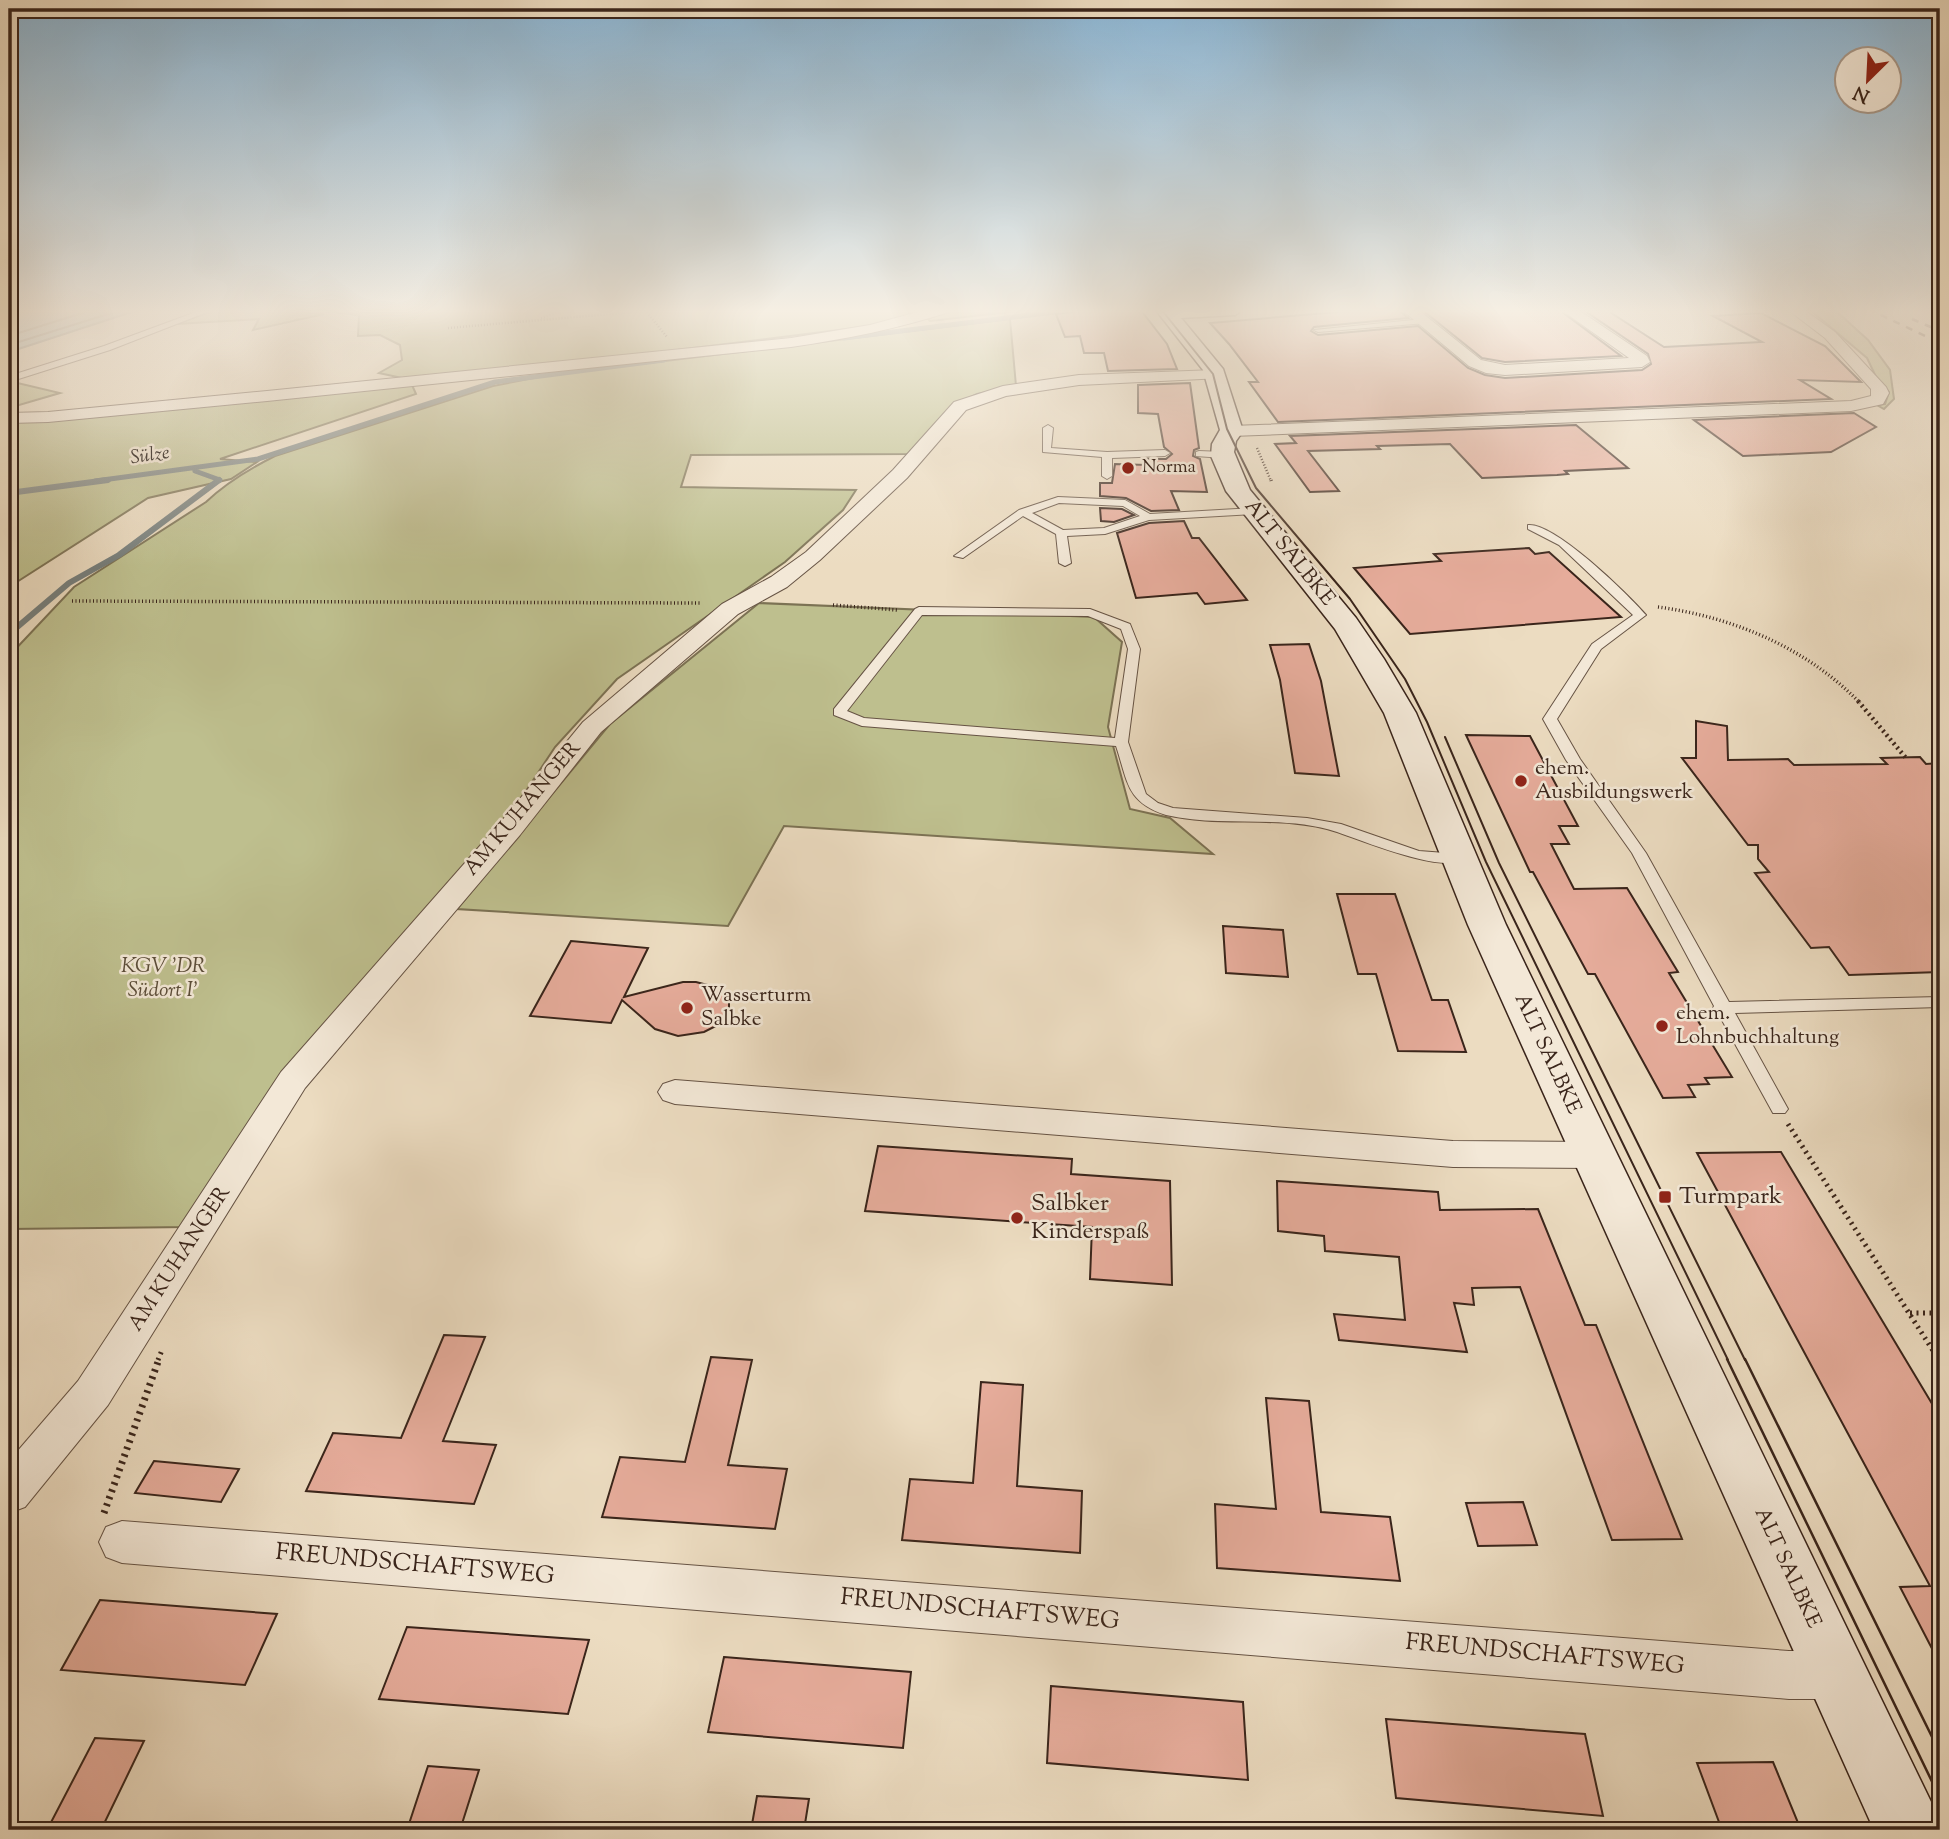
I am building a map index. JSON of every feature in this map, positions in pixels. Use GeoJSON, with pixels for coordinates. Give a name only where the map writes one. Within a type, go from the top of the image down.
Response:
{"type":"FeatureCollection","features":[{"type":"Feature","properties":{"kind":"main road","name":"ALT SALBKE"},"geometry":{"type":"LineString","coordinates":[[1219,395],[1236,487],[1327,599],[1386,685],[1400,713],[1458,858],[1593,1155],[1909,1830]]}},
{"type":"Feature","properties":{"kind":"street"},"geometry":{"type":"LineString","coordinates":[[9,418],[48,417],[285,395]]}},
{"type":"Feature","properties":{"kind":"street","name":"AM KUHANGER"},"geometry":{"type":"LineString","coordinates":[[9,1493],[93,1394],[293,1080],[510,829],[592,727],[730,609],[779,582],[813,555],[900,474],[935,437],[953,412],[964,404],[992,395]]}},
{"type":"Feature","properties":{"kind":"street"},"geometry":{"type":"LineString","coordinates":[[1227,442],[1849,406],[1877,400],[1880,395]]}},
{"type":"Feature","properties":{"kind":"street"},"geometry":{"type":"LineString","coordinates":[[676,1092],[1453,1154],[1593,1155]]}},
{"type":"Feature","properties":{"kind":"street","name":"FREUNDSCHAFTSWEG"},"geometry":{"type":"LineString","coordinates":[[122,1542],[1789,1675],[1837,1675]]}},
{"type":"Feature","properties":{"kind":"lane"},"geometry":{"type":"LineString","coordinates":[[1048,428],[1046,450],[1107,454],[1165,453]]}},
{"type":"Feature","properties":{"kind":"lane"},"geometry":{"type":"LineString","coordinates":[[1107,454],[1107,476]]}},
{"type":"Feature","properties":{"kind":"lane"},"geometry":{"type":"LineString","coordinates":[[959,556],[1023,512],[1058,500],[1125,503],[1148,517]]}},
{"type":"Feature","properties":{"kind":"lane"},"geometry":{"type":"LineString","coordinates":[[1023,512],[1061,533],[1105,531],[1148,517],[1254,511]]}},
{"type":"Feature","properties":{"kind":"lane"},"geometry":{"type":"LineString","coordinates":[[1532,527],[1563,543],[1640,615],[1596,648],[1550,719],[1573,760],[1639,853],[1721,1008],[1779,1109]]}},
{"type":"Feature","properties":{"kind":"lane"},"geometry":{"type":"LineString","coordinates":[[1061,533],[1065,564]]}},
{"type":"Feature","properties":{"kind":"lane"},"geometry":{"type":"LineString","coordinates":[[1121,743],[862,722],[839,712],[919,611],[1090,613],[1126,627],[1134,649],[1121,743],[1140,796],[1153,806],[1171,812],[1307,822],[1336,827],[1417,855],[1458,858]]}},
{"type":"Feature","properties":{"kind":"lane"},"geometry":{"type":"LineString","coordinates":[[1721,1008],[1940,1002]]}},
{"type":"Feature","properties":{"kind":"path","name":"ALT SALBKE"},"geometry":{"type":"LineString","coordinates":[[1227,442],[1257,454],[1272,483]]}},
{"type":"Feature","properties":{"kind":"path"},"geometry":{"type":"LineString","coordinates":[[72,601],[684,602],[730,609]]}},
{"type":"Feature","properties":{"kind":"path"},"geometry":{"type":"LineString","coordinates":[[1628,604],[1688,609],[1739,624],[1803,659],[1850,694],[1906,758]]}},
{"type":"Feature","properties":{"kind":"path"},"geometry":{"type":"LineString","coordinates":[[833,605],[919,611]]}},
{"type":"Feature","properties":{"kind":"path"},"geometry":{"type":"LineString","coordinates":[[1779,1109],[1940,1362]]}},
{"type":"Feature","properties":{"kind":"path"},"geometry":{"type":"LineString","coordinates":[[1933,1110],[1940,1120]]}},
{"type":"Feature","properties":{"kind":"path"},"geometry":{"type":"LineString","coordinates":[[1909,1313],[1940,1312]]}},
{"type":"Feature","properties":{"kind":"path"},"geometry":{"type":"LineString","coordinates":[[122,1542],[103,1517],[166,1338]]}},
{"type":"Feature","properties":{"kind":"green space"},"geometry":{"type":"Polygon","coordinates":[[[9,395],[54,395],[9,408],[9,395]]]}},
{"type":"Feature","properties":{"kind":"green space"},"geometry":{"type":"Polygon","coordinates":[[[299,395],[414,395],[220,459],[257,462],[231,479],[148,498],[9,587],[9,420],[299,395]]]}},
{"type":"Feature","properties":{"kind":"green space","name":"KGV 'DR Südort I'"},"geometry":{"type":"Polygon","coordinates":[[[466,395],[975,395],[962,401],[910,454],[691,455],[681,487],[856,490],[843,510],[785,562],[617,679],[555,747],[501,829],[190,1227],[9,1229],[9,656],[74,587],[206,502],[239,476],[275,456],[466,395]]]}},
{"type":"Feature","properties":{"kind":"green space"},"geometry":{"type":"Polygon","coordinates":[[[1888,395],[1893,395],[1894,399],[1884,409],[1877,405],[1885,404],[1888,395]]]}},
{"type":"Feature","properties":{"kind":"green space"},"geometry":{"type":"Polygon","coordinates":[[[759,603],[1094,617],[1122,642],[1108,727],[1130,809],[1170,818],[1213,854],[784,826],[728,926],[457,909],[610,724],[759,603]]]}},
{"type":"Feature","properties":{"kind":"building"},"geometry":{"type":"Polygon","coordinates":[[[1138,395],[1192,395],[1199,448],[1194,450],[1193,456],[1200,459],[1207,492],[1171,491],[1179,510],[1151,511],[1126,498],[1100,496],[1100,483],[1112,483],[1115,464],[1147,465],[1146,459],[1166,459],[1172,454],[1164,447],[1158,414],[1138,413],[1138,395]]]}},
{"type":"Feature","properties":{"kind":"building"},"geometry":{"type":"Polygon","coordinates":[[[1258,395],[1824,395],[1831,399],[1278,422],[1258,395]]]}},
{"type":"Feature","properties":{"kind":"building"},"geometry":{"type":"Polygon","coordinates":[[[1854,413],[1876,427],[1831,452],[1743,456],[1694,420],[1854,413]]]}},
{"type":"Feature","properties":{"kind":"building"},"geometry":{"type":"Polygon","coordinates":[[[1576,425],[1628,468],[1565,471],[1568,474],[1557,475],[1482,478],[1450,444],[1308,451],[1339,491],[1310,492],[1275,444],[1296,443],[1290,436],[1576,425]]]}},
{"type":"Feature","properties":{"kind":"building"},"geometry":{"type":"Polygon","coordinates":[[[1100,508],[1122,509],[1134,515],[1114,522],[1101,521],[1100,508]]]}},
{"type":"Feature","properties":{"kind":"building"},"geometry":{"type":"Polygon","coordinates":[[[1184,521],[1192,538],[1199,538],[1247,600],[1205,604],[1197,593],[1136,598],[1117,533],[1149,523],[1184,521]]]}},
{"type":"Feature","properties":{"kind":"building"},"geometry":{"type":"Polygon","coordinates":[[[1529,548],[1535,554],[1549,552],[1621,617],[1410,634],[1354,568],[1441,561],[1434,554],[1529,548]]]}},
{"type":"Feature","properties":{"kind":"building"},"geometry":{"type":"Polygon","coordinates":[[[1309,644],[1321,681],[1339,776],[1295,773],[1280,680],[1270,645],[1309,644]]]}},
{"type":"Feature","properties":{"kind":"building"},"geometry":{"type":"Polygon","coordinates":[[[1696,721],[1727,726],[1728,760],[1788,759],[1794,765],[1887,764],[1881,758],[1920,757],[1926,764],[1940,763],[1940,972],[1849,975],[1829,947],[1811,948],[1755,873],[1769,872],[1758,859],[1758,845],[1748,845],[1682,758],[1696,758],[1696,721]]]}},
{"type":"Feature","properties":{"kind":"building"},"geometry":{"type":"Polygon","coordinates":[[[1466,735],[1530,736],[1578,826],[1559,826],[1569,844],[1551,844],[1574,889],[1627,888],[1678,972],[1669,973],[1732,1077],[1705,1078],[1709,1084],[1688,1085],[1695,1097],[1663,1098],[1595,974],[1588,974],[1533,872],[1530,872],[1466,735]]]}},
{"type":"Feature","properties":{"kind":"building"},"geometry":{"type":"Polygon","coordinates":[[[1337,894],[1395,894],[1432,1000],[1448,1000],[1466,1052],[1398,1051],[1376,974],[1358,974],[1337,894]]]}},
{"type":"Feature","properties":{"kind":"building"},"geometry":{"type":"Polygon","coordinates":[[[1223,926],[1283,930],[1288,977],[1226,973],[1223,926]]]}},
{"type":"Feature","properties":{"kind":"building"},"geometry":{"type":"Polygon","coordinates":[[[571,941],[648,948],[624,997],[683,982],[696,982],[719,988],[729,1002],[729,1010],[716,1026],[704,1032],[678,1036],[655,1029],[622,1000],[611,1023],[530,1016],[571,941]]]}},
{"type":"Feature","properties":{"kind":"building","name":"Salbker Kinderspaß"},"geometry":{"type":"Polygon","coordinates":[[[878,1146],[1072,1159],[1071,1174],[1170,1181],[1172,1285],[1090,1279],[1092,1227],[865,1211],[878,1146]]]}},
{"type":"Feature","properties":{"kind":"building"},"geometry":{"type":"Polygon","coordinates":[[[1781,1152],[1940,1417],[1940,1664],[1900,1587],[1930,1586],[1697,1153],[1781,1152]]]}},
{"type":"Feature","properties":{"kind":"building"},"geometry":{"type":"Polygon","coordinates":[[[1277,1181],[1438,1192],[1440,1210],[1538,1209],[1585,1325],[1596,1325],[1682,1539],[1612,1540],[1520,1287],[1472,1288],[1474,1305],[1454,1303],[1467,1352],[1339,1340],[1334,1314],[1405,1320],[1399,1257],[1325,1251],[1324,1236],[1278,1231],[1277,1181]]]}},
{"type":"Feature","properties":{"kind":"building"},"geometry":{"type":"Polygon","coordinates":[[[444,1335],[485,1337],[443,1441],[496,1445],[474,1504],[306,1491],[333,1433],[401,1438],[444,1335]]]}},
{"type":"Feature","properties":{"kind":"building"},"geometry":{"type":"Polygon","coordinates":[[[711,1357],[752,1360],[728,1465],[787,1469],[775,1529],[602,1517],[620,1457],[685,1462],[711,1357]]]}},
{"type":"Feature","properties":{"kind":"building"},"geometry":{"type":"Polygon","coordinates":[[[981,1382],[1023,1385],[1017,1486],[1082,1491],[1080,1553],[902,1540],[910,1479],[973,1483],[981,1382]]]}},
{"type":"Feature","properties":{"kind":"building"},"geometry":{"type":"Polygon","coordinates":[[[1266,1398],[1309,1401],[1321,1512],[1390,1517],[1400,1581],[1217,1568],[1215,1504],[1276,1509],[1266,1398]]]}},
{"type":"Feature","properties":{"kind":"building"},"geometry":{"type":"Polygon","coordinates":[[[154,1461],[239,1469],[221,1502],[135,1493],[154,1461]]]}},
{"type":"Feature","properties":{"kind":"building"},"geometry":{"type":"Polygon","coordinates":[[[1523,1502],[1537,1545],[1478,1546],[1466,1503],[1523,1502]]]}},
{"type":"Feature","properties":{"kind":"building"},"geometry":{"type":"Polygon","coordinates":[[[100,1600],[277,1614],[245,1685],[61,1670],[100,1600]]]}},
{"type":"Feature","properties":{"kind":"building"},"geometry":{"type":"Polygon","coordinates":[[[407,1627],[589,1640],[568,1714],[379,1699],[407,1627]]]}},
{"type":"Feature","properties":{"kind":"building"},"geometry":{"type":"Polygon","coordinates":[[[724,1657],[911,1672],[903,1748],[708,1732],[724,1657]]]}},
{"type":"Feature","properties":{"kind":"building"},"geometry":{"type":"Polygon","coordinates":[[[1051,1686],[1243,1702],[1248,1780],[1047,1763],[1051,1686]]]}},
{"type":"Feature","properties":{"kind":"building"},"geometry":{"type":"Polygon","coordinates":[[[1386,1719],[1585,1734],[1603,1816],[1396,1798],[1386,1719]]]}},
{"type":"Feature","properties":{"kind":"building"},"geometry":{"type":"Polygon","coordinates":[[[95,1738],[144,1741],[101,1830],[47,1830],[95,1738]]]}},
{"type":"Feature","properties":{"kind":"building"},"geometry":{"type":"Polygon","coordinates":[[[1773,1762],[1801,1830],[1722,1830],[1697,1763],[1773,1762]]]}},
{"type":"Feature","properties":{"kind":"building"},"geometry":{"type":"Polygon","coordinates":[[[428,1766],[479,1770],[460,1830],[407,1830],[428,1766]]]}},
{"type":"Feature","properties":{"kind":"building"},"geometry":{"type":"Polygon","coordinates":[[[757,1796],[809,1799],[804,1830],[751,1830],[757,1796]]]}},
{"type":"Feature","properties":{"kind":"waterway","name":"Sülze"},"geometry":{"type":"LineString","coordinates":[[95,481],[258,459],[456,395]]}},
{"type":"Feature","properties":{"kind":"waterway"},"geometry":{"type":"LineString","coordinates":[[195,471],[220,480],[218,481]]}},
{"type":"Feature","properties":{"kind":"waterway","name":"Sülze"},"geometry":{"type":"LineString","coordinates":[[9,493],[108,480]]}},
{"type":"Feature","properties":{"kind":"waterway"},"geometry":{"type":"LineString","coordinates":[[9,634],[69,583],[119,555],[219,480]]}},
{"type":"Feature","properties":{"kind":"tram line"},"geometry":{"type":"LineString","coordinates":[[1218,395],[1227,429],[1256,488],[1350,599],[1405,679],[1427,722],[1486,862],[1728,1360]]}},
{"type":"Feature","properties":{"kind":"tram line"},"geometry":{"type":"LineString","coordinates":[[1445,737],[1499,863],[1745,1360]]}},
{"type":"Feature","properties":{"kind":"tram line"},"geometry":{"type":"LineString","coordinates":[[1727,1359],[1940,1798]]}},
{"type":"Feature","properties":{"kind":"tram line"},"geometry":{"type":"LineString","coordinates":[[1745,1359],[1940,1753]]}},
{"type":"Feature","properties":{"kind":"place","name":"Norma"},"geometry":{"type":"Point","coordinates":[1128,468]}},
{"type":"Feature","properties":{"kind":"place","name":"ehem. Ausbildungswerk"},"geometry":{"type":"Point","coordinates":[1521,781]}},
{"type":"Feature","properties":{"kind":"place","name":"Wasserturm Salbke"},"geometry":{"type":"Point","coordinates":[687,1008]}},
{"type":"Feature","properties":{"kind":"place","name":"ehem. Lohnbuchhaltung"},"geometry":{"type":"Point","coordinates":[1662,1026]}},
{"type":"Feature","properties":{"kind":"place","name":"Turmpark"},"geometry":{"type":"Point","coordinates":[1665,1197]}},
{"type":"Feature","properties":{"kind":"place","name":"Salbker Kinderspaß"},"geometry":{"type":"Point","coordinates":[1017,1218]}}]}
